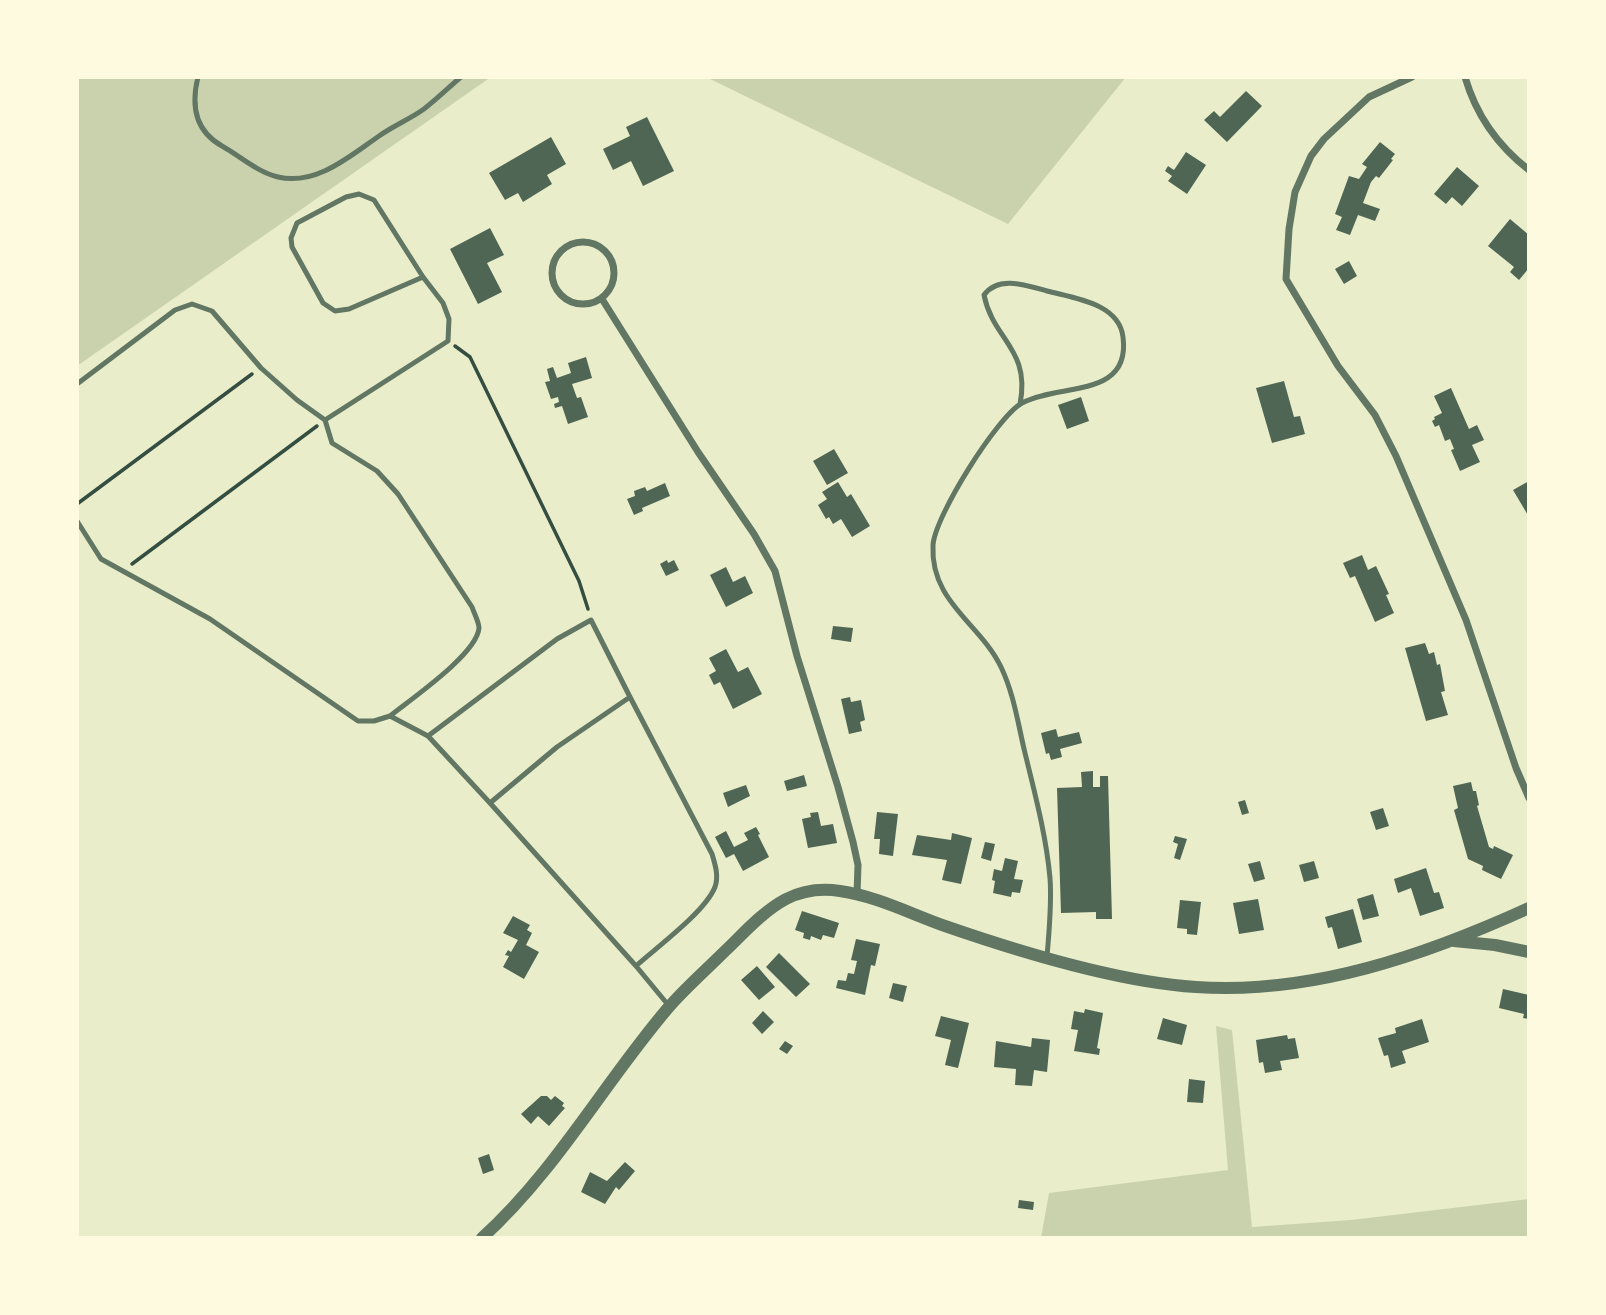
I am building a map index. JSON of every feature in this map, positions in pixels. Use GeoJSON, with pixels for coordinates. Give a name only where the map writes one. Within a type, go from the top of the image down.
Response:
{"type":"FeatureCollection","features":[{"type":"Feature","properties":{"kind":"street"},"geometry":{"type":"LineString","coordinates":[[1412,77],[1369,97],[1324,139],[1311,156],[1296,192],[1289,229],[1286,279],[1338,366],[1375,415],[1396,456],[1466,620],[1516,768],[1529,798]]}},
{"type":"Feature","properties":{"kind":"street"},"geometry":{"type":"LineString","coordinates":[[1465,77],[1490,130],[1500,144],[1529,170]]}},
{"type":"Feature","properties":{"kind":"street"},"geometry":{"type":"LineString","coordinates":[[589,242],[608,253],[615,274],[611,288],[602,299],[584,305],[565,300],[558,293],[553,284],[553,265],[564,248],[589,242]]}},
{"type":"Feature","properties":{"kind":"street"},"geometry":{"type":"LineString","coordinates":[[602,299],[771,562],[853,842],[858,864],[857,894]]}},
{"type":"Feature","properties":{"kind":"street"},"geometry":{"type":"LineString","coordinates":[[482,1238],[514,1208],[581,1125],[669,1006],[761,917],[785,900],[811,890],[838,890],[857,894],[948,927],[1047,957],[1132,978],[1244,989],[1330,976],[1423,951],[1529,908]]}},
{"type":"Feature","properties":{"kind":"street"},"geometry":{"type":"LineString","coordinates":[[1450,941],[1485,943],[1529,952]]}},
{"type":"Feature","properties":{"kind":"lane"},"geometry":{"type":"LineString","coordinates":[[198,77],[194,92],[195,111],[202,129],[216,142],[266,173],[279,178],[296,179],[332,167],[349,158],[380,135],[425,108],[461,77]]}},
{"type":"Feature","properties":{"kind":"lane"},"geometry":{"type":"LineString","coordinates":[[325,419],[448,341],[449,319],[443,303],[423,277],[374,200],[359,194],[346,197],[297,223],[291,238],[292,247],[323,303],[335,311],[349,309],[423,277]]}},
{"type":"Feature","properties":{"kind":"lane"},"geometry":{"type":"LineString","coordinates":[[1020,404],[1022,377],[1018,362],[985,303],[984,295],[989,288],[1004,282],[1031,286],[1078,299],[1112,314],[1119,322],[1124,339],[1120,367],[1114,375],[1096,383],[1044,395],[1020,404],[985,444],[953,498],[933,543],[940,585],[947,598],[993,653],[1015,707],[1048,867],[1051,901],[1047,957]]}},
{"type":"Feature","properties":{"kind":"lane"},"geometry":{"type":"LineString","coordinates":[[77,384],[174,310],[192,304],[212,311],[261,368],[297,400],[325,419],[332,443],[377,471],[398,494],[472,607],[479,626],[476,638],[461,658],[390,716],[374,721],[358,721],[210,619],[101,559],[77,521]]}},
{"type":"Feature","properties":{"kind":"lane"},"geometry":{"type":"LineString","coordinates":[[428,736],[557,639],[591,620],[712,854],[717,871],[715,887],[698,910],[636,966]]}},
{"type":"Feature","properties":{"kind":"lane"},"geometry":{"type":"LineString","coordinates":[[490,803],[557,747],[630,697]]}},
{"type":"Feature","properties":{"kind":"lane"},"geometry":{"type":"LineString","coordinates":[[390,716],[428,736],[669,1006]]}},
{"type":"Feature","properties":{"kind":"path"},"geometry":{"type":"LineString","coordinates":[[448,341],[470,357],[579,580],[591,620]]}},
{"type":"Feature","properties":{"kind":"path"},"geometry":{"type":"LineString","coordinates":[[77,504],[261,368]]}},
{"type":"Feature","properties":{"kind":"path"},"geometry":{"type":"LineString","coordinates":[[122,571],[325,419]]}},
{"type":"Feature","properties":{"kind":"green space"},"geometry":{"type":"Polygon","coordinates":[[[77,77],[491,77],[77,366],[77,77]]]}},
{"type":"Feature","properties":{"kind":"green space"},"geometry":{"type":"Polygon","coordinates":[[[706,77],[1126,77],[1008,224],[706,77]]]}},
{"type":"Feature","properties":{"kind":"green space"},"geometry":{"type":"Polygon","coordinates":[[[1216,1026],[1232,1030],[1252,1227],[1351,1220],[1529,1199],[1529,1238],[1041,1238],[1049,1193],[1228,1170],[1216,1026]]]}},
{"type":"Feature","properties":{"kind":"building"},"geometry":{"type":"Polygon","coordinates":[[[1246,91],[1262,106],[1227,142],[1204,120],[1214,111],[1220,117],[1246,91]]]}},
{"type":"Feature","properties":{"kind":"building"},"geometry":{"type":"Polygon","coordinates":[[[647,117],[674,171],[643,186],[631,161],[613,170],[603,149],[630,136],[626,127],[647,117]]]}},
{"type":"Feature","properties":{"kind":"building"},"geometry":{"type":"Polygon","coordinates":[[[551,137],[566,164],[547,175],[552,184],[523,202],[518,193],[505,200],[489,173],[551,137]]]}},
{"type":"Feature","properties":{"kind":"building"},"geometry":{"type":"Polygon","coordinates":[[[1380,142],[1395,154],[1379,178],[1376,176],[1371,182],[1363,203],[1380,209],[1375,221],[1358,215],[1350,235],[1336,230],[1342,217],[1335,214],[1349,176],[1359,179],[1367,167],[1362,164],[1380,142]]]}},
{"type":"Feature","properties":{"kind":"building"},"geometry":{"type":"Polygon","coordinates":[[[1186,152],[1206,165],[1187,194],[1168,181],[1172,176],[1165,171],[1168,166],[1174,170],[1186,152]]]}},
{"type":"Feature","properties":{"kind":"building"},"geometry":{"type":"Polygon","coordinates":[[[1457,167],[1479,186],[1462,206],[1452,197],[1446,204],[1434,194],[1457,167]]]}},
{"type":"Feature","properties":{"kind":"building"},"geometry":{"type":"Polygon","coordinates":[[[1510,219],[1529,235],[1529,268],[1519,280],[1510,272],[1514,267],[1488,246],[1510,219]]]}},
{"type":"Feature","properties":{"kind":"building"},"geometry":{"type":"Polygon","coordinates":[[[490,228],[504,255],[487,263],[502,292],[478,304],[450,249],[490,228]]]}},
{"type":"Feature","properties":{"kind":"building"},"geometry":{"type":"Polygon","coordinates":[[[1349,261],[1357,276],[1344,284],[1335,269],[1349,261]]]}},
{"type":"Feature","properties":{"kind":"building"},"geometry":{"type":"Polygon","coordinates":[[[586,357],[592,378],[572,384],[577,398],[581,397],[588,417],[568,424],[562,406],[555,408],[554,404],[559,402],[558,397],[551,399],[545,382],[550,381],[547,369],[553,367],[557,378],[571,373],[568,363],[586,357]]]}},
{"type":"Feature","properties":{"kind":"building"},"geometry":{"type":"Polygon","coordinates":[[[1284,381],[1294,417],[1300,416],[1305,434],[1272,443],[1256,388],[1284,381]]]}},
{"type":"Feature","properties":{"kind":"building"},"geometry":{"type":"Polygon","coordinates":[[[1451,388],[1469,429],[1477,425],[1484,440],[1472,445],[1480,462],[1460,471],[1451,450],[1454,449],[1450,439],[1445,441],[1439,425],[1435,427],[1432,421],[1442,413],[1434,396],[1451,388]]]}},
{"type":"Feature","properties":{"kind":"building"},"geometry":{"type":"Polygon","coordinates":[[[1081,397],[1089,421],[1067,429],[1058,405],[1081,397]]]}},
{"type":"Feature","properties":{"kind":"building"},"geometry":{"type":"Polygon","coordinates":[[[834,449],[848,473],[827,485],[813,461],[834,449]]]}},
{"type":"Feature","properties":{"kind":"building"},"geometry":{"type":"Polygon","coordinates":[[[1529,481],[1529,517],[1513,490],[1529,481]]]}},
{"type":"Feature","properties":{"kind":"building"},"geometry":{"type":"Polygon","coordinates":[[[838,482],[847,497],[851,494],[870,526],[852,537],[841,519],[833,524],[829,517],[826,519],[818,505],[827,499],[822,492],[838,482]]]}},
{"type":"Feature","properties":{"kind":"building"},"geometry":{"type":"Polygon","coordinates":[[[665,483],[670,496],[642,508],[643,511],[634,515],[627,499],[635,496],[634,491],[645,487],[647,491],[665,483]]]}},
{"type":"Feature","properties":{"kind":"building"},"geometry":{"type":"Polygon","coordinates":[[[1362,555],[1368,570],[1376,566],[1389,594],[1386,595],[1394,613],[1375,622],[1355,576],[1350,578],[1343,563],[1362,555]]]}},
{"type":"Feature","properties":{"kind":"building"},"geometry":{"type":"Polygon","coordinates":[[[667,560],[668,563],[674,560],[679,570],[666,576],[660,564],[667,560]]]}},
{"type":"Feature","properties":{"kind":"building"},"geometry":{"type":"Polygon","coordinates":[[[726,567],[733,582],[745,576],[753,593],[726,607],[710,575],[726,567]]]}},
{"type":"Feature","properties":{"kind":"building"},"geometry":{"type":"Polygon","coordinates":[[[833,626],[853,628],[851,642],[831,639],[833,626]]]}},
{"type":"Feature","properties":{"kind":"building"},"geometry":{"type":"Polygon","coordinates":[[[1425,643],[1429,654],[1434,652],[1437,665],[1440,664],[1445,691],[1441,692],[1448,715],[1426,721],[1405,648],[1425,643]]]}},
{"type":"Feature","properties":{"kind":"building"},"geometry":{"type":"Polygon","coordinates":[[[726,649],[738,672],[748,667],[762,694],[733,709],[720,682],[714,685],[709,675],[716,671],[709,658],[726,649]]]}},
{"type":"Feature","properties":{"kind":"building"},"geometry":{"type":"Polygon","coordinates":[[[850,697],[851,702],[861,700],[865,720],[860,722],[862,731],[849,734],[841,699],[850,697]]]}},
{"type":"Feature","properties":{"kind":"building"},"geometry":{"type":"Polygon","coordinates":[[[1056,729],[1058,737],[1079,732],[1082,743],[1060,749],[1062,757],[1051,760],[1049,753],[1046,754],[1041,733],[1056,729]]]}},
{"type":"Feature","properties":{"kind":"building"},"geometry":{"type":"Polygon","coordinates":[[[1093,771],[1093,787],[1100,787],[1100,776],[1108,776],[1112,919],[1096,919],[1096,912],[1061,913],[1057,788],[1082,787],[1081,772],[1093,771]]]}},
{"type":"Feature","properties":{"kind":"building"},"geometry":{"type":"Polygon","coordinates":[[[804,775],[807,786],[787,791],[784,781],[804,775]]]}},
{"type":"Feature","properties":{"kind":"building"},"geometry":{"type":"Polygon","coordinates":[[[1471,782],[1473,791],[1476,791],[1477,806],[1489,847],[1493,849],[1494,846],[1513,855],[1501,879],[1482,870],[1483,866],[1468,859],[1454,810],[1458,808],[1453,786],[1471,782]]]}},
{"type":"Feature","properties":{"kind":"building"},"geometry":{"type":"Polygon","coordinates":[[[746,785],[750,796],[728,807],[723,793],[746,785]]]}},
{"type":"Feature","properties":{"kind":"building"},"geometry":{"type":"Polygon","coordinates":[[[1245,800],[1249,813],[1242,815],[1238,802],[1245,800]]]}},
{"type":"Feature","properties":{"kind":"building"},"geometry":{"type":"Polygon","coordinates":[[[1383,808],[1389,826],[1376,830],[1370,812],[1383,808]]]}},
{"type":"Feature","properties":{"kind":"building"},"geometry":{"type":"Polygon","coordinates":[[[818,812],[821,826],[833,824],[837,843],[808,848],[802,819],[811,817],[810,813],[818,812]]]}},
{"type":"Feature","properties":{"kind":"building"},"geometry":{"type":"Polygon","coordinates":[[[877,812],[898,814],[893,856],[879,854],[880,839],[874,839],[877,812]]]}},
{"type":"Feature","properties":{"kind":"building"},"geometry":{"type":"Polygon","coordinates":[[[756,827],[769,857],[743,871],[734,854],[726,858],[715,837],[726,831],[734,847],[748,840],[744,833],[756,827]]]}},
{"type":"Feature","properties":{"kind":"building"},"geometry":{"type":"Polygon","coordinates":[[[952,833],[972,838],[961,884],[942,880],[947,860],[912,855],[917,835],[951,840],[952,833]]]}},
{"type":"Feature","properties":{"kind":"building"},"geometry":{"type":"Polygon","coordinates":[[[1175,836],[1187,839],[1180,860],[1174,858],[1178,844],[1173,842],[1175,836]]]}},
{"type":"Feature","properties":{"kind":"building"},"geometry":{"type":"Polygon","coordinates":[[[985,842],[995,844],[991,861],[981,858],[985,842]]]}},
{"type":"Feature","properties":{"kind":"building"},"geometry":{"type":"Polygon","coordinates":[[[1005,858],[1018,861],[1014,879],[1023,880],[1020,893],[1012,892],[1011,897],[993,893],[994,869],[1002,871],[1005,858]]]}},
{"type":"Feature","properties":{"kind":"building"},"geometry":{"type":"Polygon","coordinates":[[[1260,861],[1265,879],[1254,882],[1248,864],[1260,861]]]}},
{"type":"Feature","properties":{"kind":"building"},"geometry":{"type":"Polygon","coordinates":[[[1314,861],[1319,878],[1304,882],[1299,865],[1314,861]]]}},
{"type":"Feature","properties":{"kind":"building"},"geometry":{"type":"Polygon","coordinates":[[[1426,868],[1434,893],[1439,892],[1444,908],[1420,916],[1411,888],[1398,893],[1394,879],[1426,868]]]}},
{"type":"Feature","properties":{"kind":"building"},"geometry":{"type":"Polygon","coordinates":[[[1373,894],[1379,916],[1363,920],[1357,899],[1373,894]]]}},
{"type":"Feature","properties":{"kind":"building"},"geometry":{"type":"Polygon","coordinates":[[[1258,899],[1264,930],[1239,934],[1233,903],[1258,899]]]}},
{"type":"Feature","properties":{"kind":"building"},"geometry":{"type":"Polygon","coordinates":[[[1180,900],[1201,902],[1197,935],[1187,934],[1187,929],[1177,928],[1180,900]]]}},
{"type":"Feature","properties":{"kind":"building"},"geometry":{"type":"Polygon","coordinates":[[[1353,909],[1362,942],[1338,949],[1332,927],[1328,928],[1325,917],[1353,909]]]}},
{"type":"Feature","properties":{"kind":"building"},"geometry":{"type":"Polygon","coordinates":[[[802,911],[839,923],[834,938],[823,935],[821,940],[811,936],[810,940],[803,938],[804,933],[795,930],[802,911]]]}},
{"type":"Feature","properties":{"kind":"building"},"geometry":{"type":"Polygon","coordinates":[[[513,916],[530,925],[527,930],[532,933],[526,945],[539,952],[524,979],[503,967],[509,956],[505,955],[508,950],[511,952],[518,940],[503,933],[513,916]]]}},
{"type":"Feature","properties":{"kind":"building"},"geometry":{"type":"Polygon","coordinates":[[[856,939],[880,944],[875,966],[871,965],[865,995],[836,988],[838,980],[846,981],[848,973],[854,974],[857,961],[851,960],[856,939]]]}},
{"type":"Feature","properties":{"kind":"building"},"geometry":{"type":"Polygon","coordinates":[[[779,953],[810,984],[796,997],[766,967],[779,953]]]}},
{"type":"Feature","properties":{"kind":"building"},"geometry":{"type":"Polygon","coordinates":[[[757,966],[775,987],[759,1000],[741,980],[757,966]]]}},
{"type":"Feature","properties":{"kind":"building"},"geometry":{"type":"Polygon","coordinates":[[[893,983],[907,986],[903,1002],[889,998],[893,983]]]}},
{"type":"Feature","properties":{"kind":"building"},"geometry":{"type":"Polygon","coordinates":[[[1503,989],[1529,995],[1529,1019],[1523,1018],[1524,1014],[1499,1008],[1503,989]]]}},
{"type":"Feature","properties":{"kind":"building"},"geometry":{"type":"Polygon","coordinates":[[[1085,1009],[1103,1013],[1097,1048],[1100,1049],[1099,1055],[1074,1051],[1078,1030],[1071,1029],[1074,1011],[1084,1013],[1085,1009]]]}},
{"type":"Feature","properties":{"kind":"building"},"geometry":{"type":"Polygon","coordinates":[[[763,1011],[774,1022],[762,1034],[752,1023],[763,1011]]]}},
{"type":"Feature","properties":{"kind":"building"},"geometry":{"type":"Polygon","coordinates":[[[941,1016],[969,1023],[958,1068],[945,1065],[951,1040],[935,1036],[941,1016]]]}},
{"type":"Feature","properties":{"kind":"building"},"geometry":{"type":"Polygon","coordinates":[[[1163,1018],[1187,1025],[1182,1045],[1157,1039],[1163,1018]]]}},
{"type":"Feature","properties":{"kind":"building"},"geometry":{"type":"Polygon","coordinates":[[[1422,1019],[1429,1042],[1402,1051],[1406,1063],[1391,1068],[1388,1055],[1384,1056],[1378,1038],[1396,1033],[1395,1028],[1422,1019]]]}},
{"type":"Feature","properties":{"kind":"building"},"geometry":{"type":"Polygon","coordinates":[[[1287,1035],[1288,1039],[1295,1038],[1299,1058],[1280,1061],[1282,1070],[1265,1073],[1263,1062],[1259,1063],[1256,1040],[1287,1035]]]}},
{"type":"Feature","properties":{"kind":"building"},"geometry":{"type":"Polygon","coordinates":[[[1032,1038],[1050,1040],[1047,1072],[1034,1070],[1032,1086],[1015,1085],[1016,1069],[994,1067],[996,1041],[1031,1047],[1032,1038]]]}},
{"type":"Feature","properties":{"kind":"building"},"geometry":{"type":"Polygon","coordinates":[[[785,1041],[793,1046],[787,1054],[779,1049],[785,1041]]]}},
{"type":"Feature","properties":{"kind":"building"},"geometry":{"type":"Polygon","coordinates":[[[1189,1079],[1205,1081],[1203,1103],[1187,1102],[1189,1079]]]}},
{"type":"Feature","properties":{"kind":"building"},"geometry":{"type":"Polygon","coordinates":[[[541,1096],[547,1096],[551,1100],[555,1096],[564,1103],[562,1106],[565,1108],[549,1126],[538,1116],[531,1124],[521,1114],[541,1096]]]}},
{"type":"Feature","properties":{"kind":"building"},"geometry":{"type":"Polygon","coordinates":[[[489,1154],[494,1170],[483,1174],[478,1158],[489,1154]]]}},
{"type":"Feature","properties":{"kind":"building"},"geometry":{"type":"Polygon","coordinates":[[[625,1162],[635,1171],[619,1190],[616,1187],[605,1204],[581,1192],[590,1172],[607,1181],[625,1162]]]}},
{"type":"Feature","properties":{"kind":"building"},"geometry":{"type":"Polygon","coordinates":[[[1019,1200],[1034,1202],[1033,1210],[1018,1208],[1019,1200]]]}}]}
